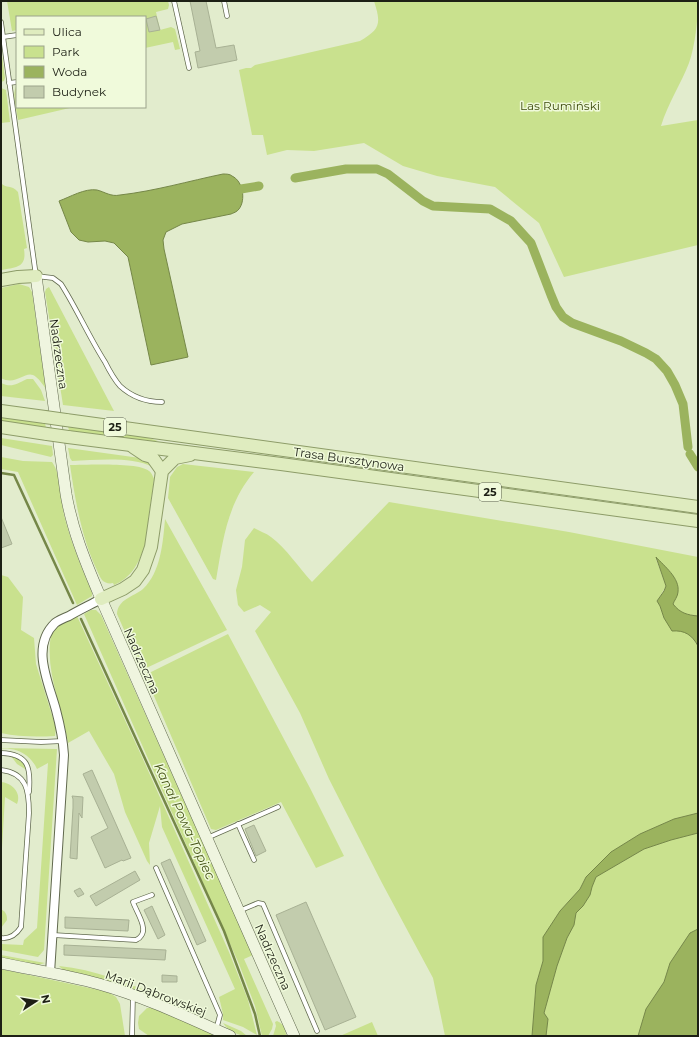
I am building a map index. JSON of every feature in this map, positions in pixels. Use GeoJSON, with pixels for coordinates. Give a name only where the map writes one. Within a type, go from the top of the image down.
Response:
{"type":"FeatureCollection","features":[{"type":"Feature","properties":{"kind":"main road"},"geometry":{"type":"LineString","coordinates":[[1,280],[36,276]]}},
{"type":"Feature","properties":{"kind":"main road","name":"Trasa Bursztynowa"},"geometry":{"type":"LineString","coordinates":[[1,411],[698,507]]}},
{"type":"Feature","properties":{"kind":"main road","name":"Trasa Bursztynowa"},"geometry":{"type":"LineString","coordinates":[[1,427],[698,521]]}},
{"type":"Feature","properties":{"kind":"main road"},"geometry":{"type":"LineString","coordinates":[[130,445],[145,455],[152,457],[162,471]]}},
{"type":"Feature","properties":{"kind":"main road"},"geometry":{"type":"LineString","coordinates":[[101,599],[123,589],[135,581],[143,570],[151,547],[162,471],[175,458],[199,454]]}},
{"type":"Feature","properties":{"kind":"street","name":"Nadrzeczna"},"geometry":{"type":"LineString","coordinates":[[36,276],[68,503],[79,546],[294,1036]]}},
{"type":"Feature","properties":{"kind":"street"},"geometry":{"type":"LineString","coordinates":[[50,973],[64,741],[44,670],[42,657],[43,647],[51,629],[56,622],[101,599]]}},
{"type":"Feature","properties":{"kind":"street","name":"Marii Dąbrowskiej"},"geometry":{"type":"LineString","coordinates":[[1,963],[99,984],[133,995],[230,1036]]}},
{"type":"Feature","properties":{"kind":"lane"},"geometry":{"type":"LineString","coordinates":[[174,1],[189,68]]}},
{"type":"Feature","properties":{"kind":"lane"},"geometry":{"type":"LineString","coordinates":[[224,1],[227,16]]}},
{"type":"Feature","properties":{"kind":"lane"},"geometry":{"type":"LineString","coordinates":[[1,22],[36,276],[53,278],[61,284],[102,358],[119,385],[141,399],[152,402],[162,402]]}},
{"type":"Feature","properties":{"kind":"lane"},"geometry":{"type":"LineString","coordinates":[[3,37],[16,34]]}},
{"type":"Feature","properties":{"kind":"lane"},"geometry":{"type":"LineString","coordinates":[[9,83],[16,82]]}},
{"type":"Feature","properties":{"kind":"lane"},"geometry":{"type":"LineString","coordinates":[[1,740],[41,742],[64,741]]}},
{"type":"Feature","properties":{"kind":"lane"},"geometry":{"type":"LineString","coordinates":[[1,753],[12,753],[20,756],[27,764],[30,782],[21,927],[14,935],[8,938],[1,938]]}},
{"type":"Feature","properties":{"kind":"lane"},"geometry":{"type":"LineString","coordinates":[[1,770],[17,774],[25,783],[29,797]]}},
{"type":"Feature","properties":{"kind":"lane"},"geometry":{"type":"LineString","coordinates":[[206,838],[278,807]]}},
{"type":"Feature","properties":{"kind":"lane"},"geometry":{"type":"LineString","coordinates":[[238,824],[254,860]]}},
{"type":"Feature","properties":{"kind":"lane"},"geometry":{"type":"LineString","coordinates":[[156,868],[220,1015],[216,1030]]}},
{"type":"Feature","properties":{"kind":"lane"},"geometry":{"type":"LineString","coordinates":[[53,935],[136,940],[141,936],[143,926],[133,902],[152,895]]}},
{"type":"Feature","properties":{"kind":"lane"},"geometry":{"type":"LineString","coordinates":[[239,911],[258,903],[263,904],[317,1031]]}},
{"type":"Feature","properties":{"kind":"lane"},"geometry":{"type":"LineString","coordinates":[[132,1036],[133,995]]}},
{"type":"Feature","properties":{"kind":"green space"},"geometry":{"type":"Polygon","coordinates":[[[7,1],[168,1],[168,9],[156,12],[160,30],[171,27],[175,29],[180,49],[175,50],[173,42],[146,48],[146,16],[16,16],[16,30],[12,31],[7,1]]]}},
{"type":"Feature","properties":{"kind":"green space","name":"Las Rumiński"},"geometry":{"type":"Polygon","coordinates":[[[374,1],[698,1],[696,32],[689,63],[667,109],[661,126],[698,120],[698,245],[564,277],[539,223],[495,187],[437,176],[403,166],[364,143],[314,151],[287,150],[267,155],[263,135],[252,135],[239,70],[360,41],[372,33],[378,25],[378,15],[374,1]]]}},
{"type":"Feature","properties":{"kind":"green space"},"geometry":{"type":"Polygon","coordinates":[[[1,48],[5,78],[4,81],[1,82],[1,48]]]}},
{"type":"Feature","properties":{"kind":"green space"},"geometry":{"type":"Polygon","coordinates":[[[16,86],[16,108],[70,108],[18,120],[14,97],[16,86]]]}},
{"type":"Feature","properties":{"kind":"green space"},"geometry":{"type":"Polygon","coordinates":[[[1,88],[6,90],[10,122],[1,123],[1,88]]]}},
{"type":"Feature","properties":{"kind":"green space"},"geometry":{"type":"Polygon","coordinates":[[[1,183],[18,192],[27,248],[24,249],[24,260],[19,266],[1,270],[1,183]]]}},
{"type":"Feature","properties":{"kind":"green space"},"geometry":{"type":"Polygon","coordinates":[[[19,284],[29,287],[32,292],[46,389],[36,377],[32,375],[12,380],[1,378],[1,288],[19,284]]]}},
{"type":"Feature","properties":{"kind":"green space"},"geometry":{"type":"Polygon","coordinates":[[[49,287],[114,411],[63,405],[45,292],[49,287]]]}},
{"type":"Feature","properties":{"kind":"green space"},"geometry":{"type":"Polygon","coordinates":[[[27,379],[33,379],[41,390],[45,401],[1,396],[1,383],[11,385],[27,379]]]}},
{"type":"Feature","properties":{"kind":"green space"},"geometry":{"type":"Polygon","coordinates":[[[1,417],[45,423],[46,428],[1,422],[1,417]]]}},
{"type":"Feature","properties":{"kind":"green space"},"geometry":{"type":"Polygon","coordinates":[[[68,426],[145,437],[158,441],[145,441],[69,431],[68,426]]]}},
{"type":"Feature","properties":{"kind":"green space"},"geometry":{"type":"Polygon","coordinates":[[[1,438],[52,446],[53,455],[51,457],[1,445],[1,438]]]}},
{"type":"Feature","properties":{"kind":"green space"},"geometry":{"type":"Polygon","coordinates":[[[68,448],[140,458],[148,461],[153,467],[134,461],[124,460],[72,461],[68,448]]]}},
{"type":"Feature","properties":{"kind":"green space"},"geometry":{"type":"Polygon","coordinates":[[[1,457],[23,461],[52,462],[55,467],[59,480],[64,515],[76,554],[92,592],[92,596],[77,605],[18,472],[1,469],[1,457]]]}},
{"type":"Feature","properties":{"kind":"green space"},"geometry":{"type":"Polygon","coordinates":[[[183,464],[254,472],[245,484],[232,510],[224,537],[216,580],[213,579],[168,498],[170,477],[177,467],[183,464]]]}},
{"type":"Feature","properties":{"kind":"green space"},"geometry":{"type":"Polygon","coordinates":[[[70,465],[135,466],[149,471],[154,478],[143,550],[138,563],[126,578],[114,585],[113,583],[107,583],[102,580],[90,554],[79,516],[70,465]]]}},
{"type":"Feature","properties":{"kind":"green space"},"geometry":{"type":"Polygon","coordinates":[[[389,502],[569,532],[698,557],[698,616],[690,615],[677,610],[672,604],[678,593],[669,571],[656,559],[666,586],[657,601],[664,618],[680,630],[689,634],[698,646],[698,813],[674,819],[640,834],[611,852],[586,877],[580,889],[560,911],[551,925],[544,949],[543,961],[536,985],[532,1036],[445,1036],[433,978],[329,779],[300,713],[255,631],[271,612],[260,605],[244,612],[238,605],[236,590],[242,567],[245,540],[254,528],[277,542],[312,582],[389,502]]]}},
{"type":"Feature","properties":{"kind":"green space"},"geometry":{"type":"Polygon","coordinates":[[[165,519],[227,630],[142,670],[117,614],[120,605],[143,589],[154,574],[160,556],[165,519]]]}},
{"type":"Feature","properties":{"kind":"green space"},"geometry":{"type":"Polygon","coordinates":[[[1,575],[8,577],[23,597],[21,630],[34,638],[36,664],[56,728],[55,736],[42,737],[1,733],[1,575]]]}},
{"type":"Feature","properties":{"kind":"green space"},"geometry":{"type":"Polygon","coordinates":[[[91,610],[96,610],[101,615],[253,955],[244,959],[273,1024],[268,1036],[262,1036],[255,1006],[239,964],[84,614],[91,610]]]}},
{"type":"Feature","properties":{"kind":"green space"},"geometry":{"type":"Polygon","coordinates":[[[77,616],[229,952],[248,1000],[257,1035],[243,1027],[223,1020],[219,997],[235,989],[162,827],[160,806],[149,843],[150,865],[125,812],[114,774],[89,731],[68,743],[53,681],[50,641],[53,628],[77,616]]]}},
{"type":"Feature","properties":{"kind":"green space"},"geometry":{"type":"Polygon","coordinates":[[[228,634],[310,788],[344,856],[316,868],[281,802],[216,830],[211,829],[145,675],[228,634]]]}},
{"type":"Feature","properties":{"kind":"green space"},"geometry":{"type":"Polygon","coordinates":[[[1,748],[57,749],[44,950],[38,957],[1,950],[1,944],[23,945],[24,940],[37,928],[48,763],[37,769],[29,758],[19,751],[1,748]]]}},
{"type":"Feature","properties":{"kind":"green space"},"geometry":{"type":"Polygon","coordinates":[[[11,756],[19,759],[24,764],[25,769],[17,764],[11,756]]]}},
{"type":"Feature","properties":{"kind":"green space"},"geometry":{"type":"Polygon","coordinates":[[[1,782],[9,784],[15,789],[18,800],[17,804],[5,797],[1,865],[1,782]]]}},
{"type":"Feature","properties":{"kind":"green space"},"geometry":{"type":"Polygon","coordinates":[[[698,833],[698,929],[690,933],[670,963],[664,982],[646,1009],[638,1036],[546,1036],[548,1019],[544,1013],[557,966],[567,938],[574,925],[576,913],[583,906],[590,895],[596,877],[644,849],[698,833]]]}},
{"type":"Feature","properties":{"kind":"green space"},"geometry":{"type":"Polygon","coordinates":[[[1,909],[6,914],[7,920],[1,928],[1,909]]]}},
{"type":"Feature","properties":{"kind":"green space"},"geometry":{"type":"Polygon","coordinates":[[[1,955],[45,963],[38,965],[1,958],[1,955]]]}},
{"type":"Feature","properties":{"kind":"green space"},"geometry":{"type":"Polygon","coordinates":[[[59,966],[85,970],[124,982],[162,997],[139,992],[63,970],[59,966]]]}},
{"type":"Feature","properties":{"kind":"green space"},"geometry":{"type":"Polygon","coordinates":[[[1,969],[108,992],[116,997],[120,1004],[125,1036],[1,1036],[1,969]]]}},
{"type":"Feature","properties":{"kind":"green space"},"geometry":{"type":"Polygon","coordinates":[[[147,1008],[152,1008],[212,1032],[216,1036],[149,1036],[139,1029],[138,1023],[139,1016],[147,1008]]]}},
{"type":"Feature","properties":{"kind":"green space"},"geometry":{"type":"Polygon","coordinates":[[[277,1021],[284,1027],[286,1036],[273,1036],[276,1026],[275,1022],[277,1021]]]}},
{"type":"Feature","properties":{"kind":"green space"},"geometry":{"type":"Polygon","coordinates":[[[372,1022],[378,1036],[340,1036],[372,1022]]]}},
{"type":"Feature","properties":{"kind":"green space"},"geometry":{"type":"Polygon","coordinates":[[[223,1023],[241,1031],[247,1036],[234,1032],[227,1028],[223,1023]]]}},
{"type":"Feature","properties":{"kind":"water"},"geometry":{"type":"Polygon","coordinates":[[[228,174],[236,178],[241,186],[243,196],[238,210],[231,214],[182,224],[166,232],[163,240],[164,249],[188,357],[151,365],[128,257],[114,243],[105,241],[88,242],[79,240],[71,232],[59,201],[88,190],[97,190],[111,195],[117,195],[159,188],[228,174]]]}},
{"type":"Feature","properties":{"kind":"water"},"geometry":{"type":"Polygon","coordinates":[[[656,557],[677,582],[678,594],[673,604],[678,610],[684,613],[698,616],[698,646],[688,634],[681,631],[672,631],[664,618],[657,601],[666,586],[656,557]]]}},
{"type":"Feature","properties":{"kind":"water"},"geometry":{"type":"Polygon","coordinates":[[[698,813],[698,833],[644,849],[596,877],[590,895],[583,906],[576,913],[574,925],[567,938],[557,966],[544,1013],[548,1019],[546,1036],[532,1036],[536,985],[543,961],[543,937],[560,911],[580,889],[586,877],[611,852],[640,834],[674,819],[698,813]]]}},
{"type":"Feature","properties":{"kind":"water"},"geometry":{"type":"Polygon","coordinates":[[[698,929],[698,1036],[638,1036],[646,1009],[664,982],[670,963],[690,933],[698,929]]]}},
{"type":"Feature","properties":{"kind":"building"},"geometry":{"type":"Polygon","coordinates":[[[190,1],[206,1],[216,48],[234,45],[237,60],[198,68],[195,52],[200,51],[190,1]]]}},
{"type":"Feature","properties":{"kind":"building"},"geometry":{"type":"Polygon","coordinates":[[[156,16],[160,30],[149,32],[146,19],[156,16]]]}},
{"type":"Feature","properties":{"kind":"building"},"geometry":{"type":"Polygon","coordinates":[[[1,517],[12,544],[1,548],[1,517]]]}},
{"type":"Feature","properties":{"kind":"building"},"geometry":{"type":"Polygon","coordinates":[[[92,770],[131,858],[122,860],[105,868],[91,837],[108,828],[83,774],[92,770]]]}},
{"type":"Feature","properties":{"kind":"building"},"geometry":{"type":"Polygon","coordinates":[[[72,796],[83,797],[82,818],[79,813],[77,859],[70,858],[73,808],[72,796]]]}},
{"type":"Feature","properties":{"kind":"building"},"geometry":{"type":"Polygon","coordinates":[[[254,825],[266,851],[256,856],[245,829],[254,825]]]}},
{"type":"Feature","properties":{"kind":"building"},"geometry":{"type":"Polygon","coordinates":[[[170,859],[206,941],[197,945],[161,863],[170,859]]]}},
{"type":"Feature","properties":{"kind":"building"},"geometry":{"type":"Polygon","coordinates":[[[135,871],[140,880],[96,906],[90,896],[135,871]]]}},
{"type":"Feature","properties":{"kind":"building"},"geometry":{"type":"Polygon","coordinates":[[[80,888],[84,894],[78,897],[74,891],[80,888]]]}},
{"type":"Feature","properties":{"kind":"building"},"geometry":{"type":"Polygon","coordinates":[[[306,902],[356,1017],[325,1030],[276,915],[306,902]]]}},
{"type":"Feature","properties":{"kind":"building"},"geometry":{"type":"Polygon","coordinates":[[[152,906],[165,935],[158,939],[144,910],[152,906]]]}},
{"type":"Feature","properties":{"kind":"building"},"geometry":{"type":"Polygon","coordinates":[[[65,917],[129,920],[128,931],[65,928],[65,917]]]}},
{"type":"Feature","properties":{"kind":"building"},"geometry":{"type":"Polygon","coordinates":[[[64,945],[166,950],[165,960],[64,955],[64,945]]]}},
{"type":"Feature","properties":{"kind":"building"},"geometry":{"type":"Polygon","coordinates":[[[162,975],[177,976],[177,982],[162,982],[162,975]]]}},
{"type":"Feature","properties":{"kind":"waterway"},"geometry":{"type":"LineString","coordinates":[[295,178],[346,169],[377,169],[388,174],[423,201],[433,206],[490,209],[511,221],[531,243],[556,307],[563,317],[572,323],[621,341],[646,353],[656,359],[667,371],[683,404],[688,447]]}},
{"type":"Feature","properties":{"kind":"waterway"},"geometry":{"type":"LineString","coordinates":[[241,189],[259,186]]}},
{"type":"Feature","properties":{"kind":"waterway"},"geometry":{"type":"LineString","coordinates":[[690,454],[698,467]]}},
{"type":"Feature","properties":{"kind":"waterway","name":"Kanał Powa-Topiec"},"geometry":{"type":"LineString","coordinates":[[1,473],[14,475],[73,603]]}},
{"type":"Feature","properties":{"kind":"waterway","name":"Kanał Powa-Topiec"},"geometry":{"type":"LineString","coordinates":[[81,619],[224,931],[255,1014],[260,1036]]}}]}
